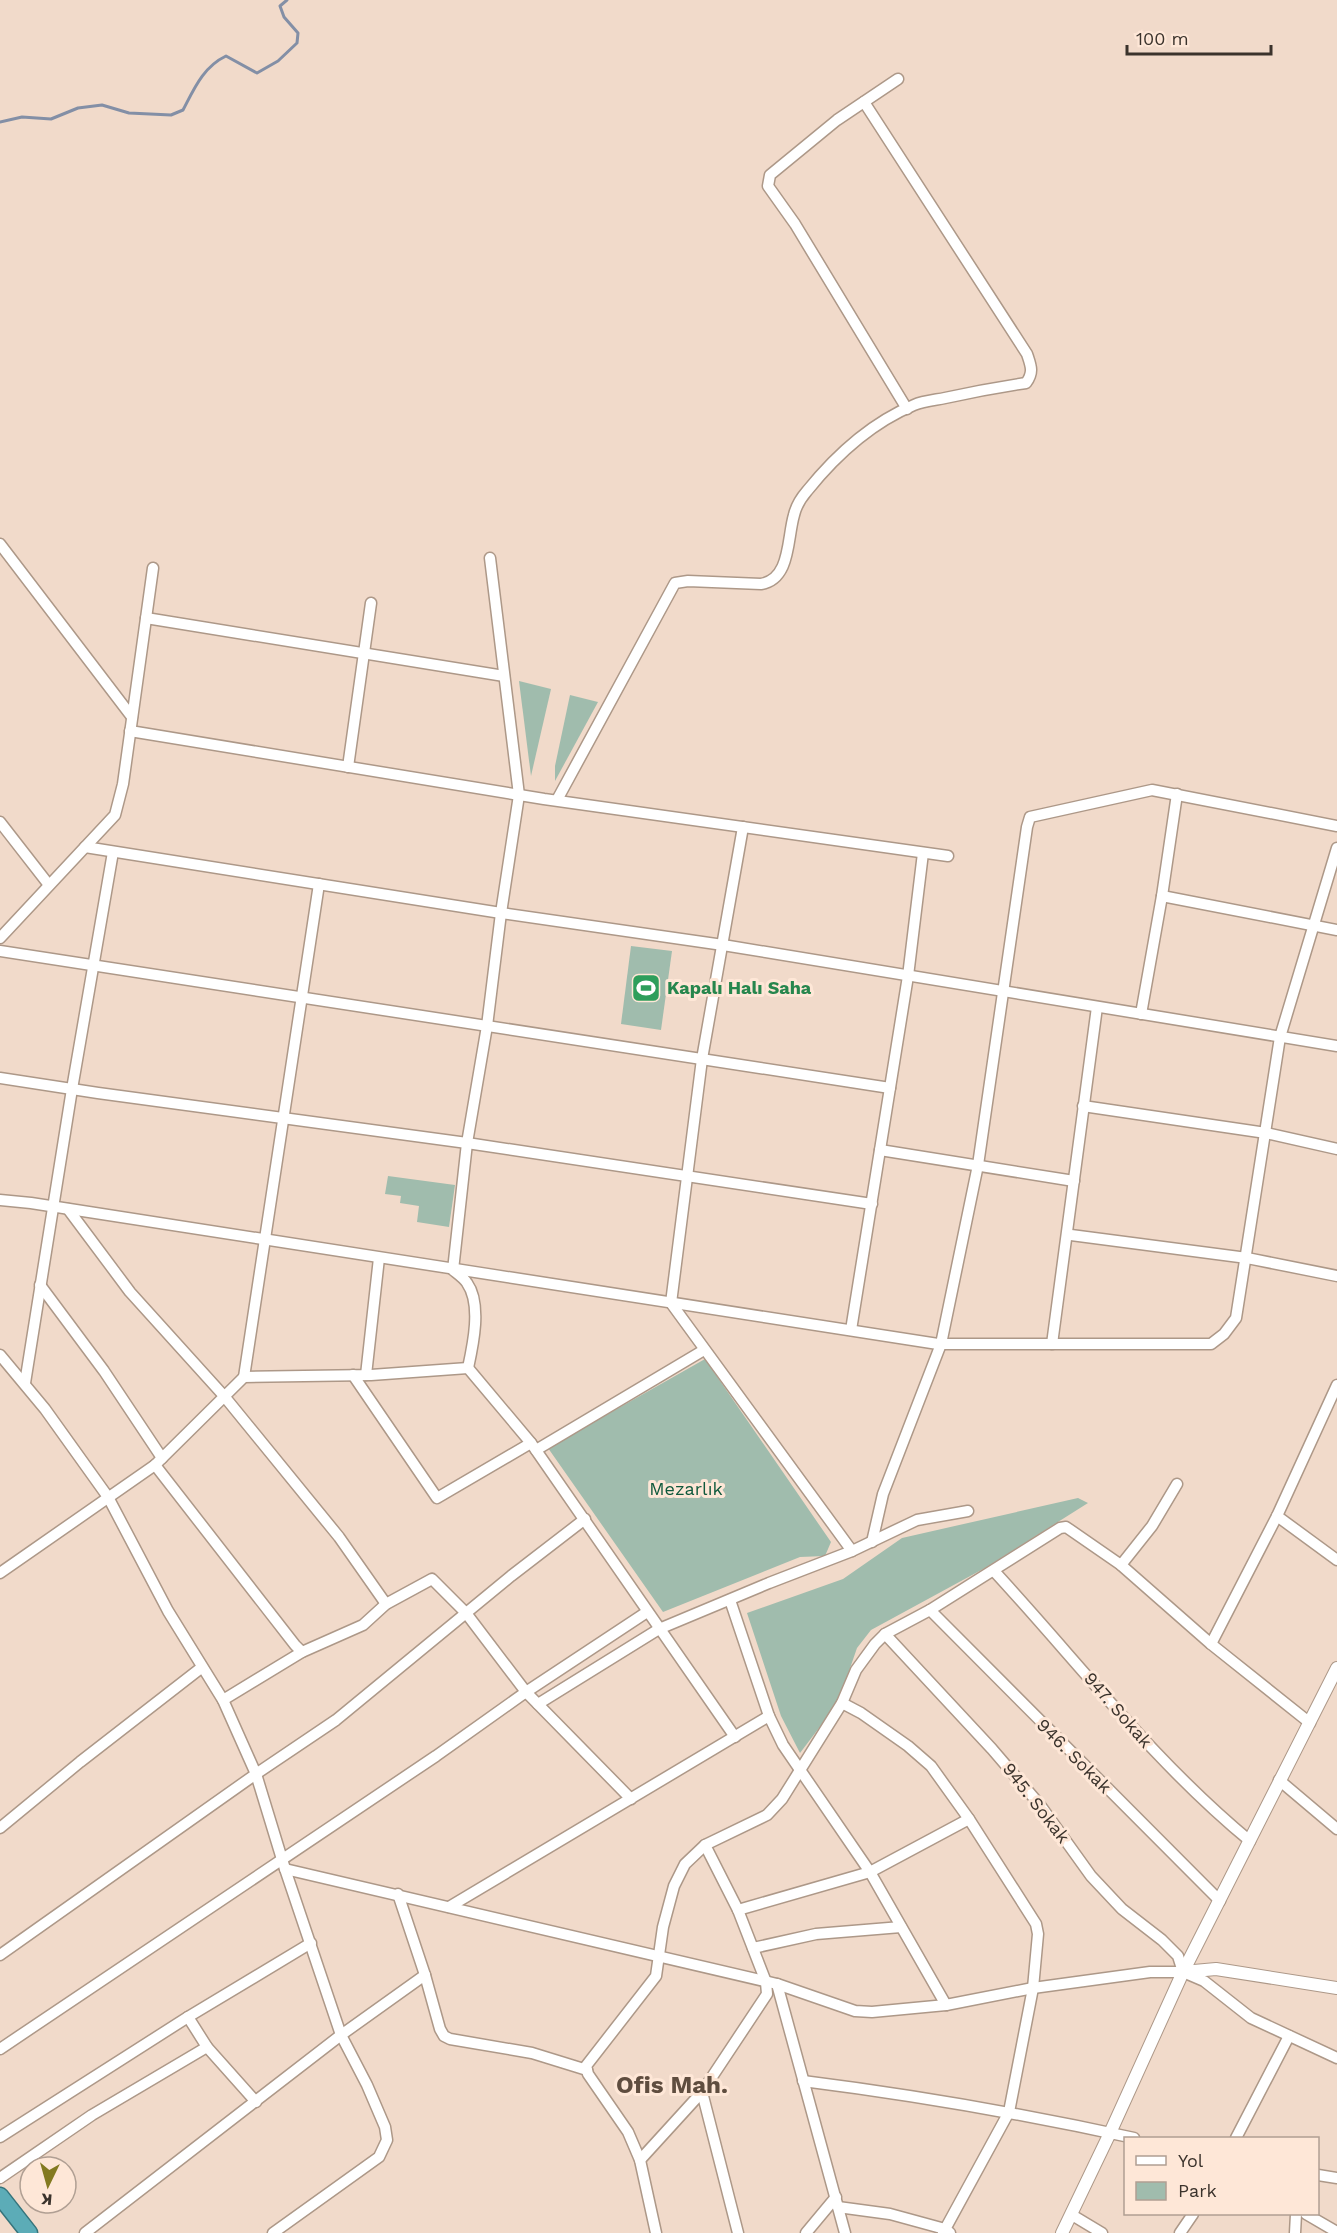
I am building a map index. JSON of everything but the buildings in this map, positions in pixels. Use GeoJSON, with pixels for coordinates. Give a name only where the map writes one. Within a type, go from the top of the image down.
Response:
{"type":"FeatureCollection","features":[{"type":"Feature","properties":{"kind":"highway"},"geometry":{"type":"LineString","coordinates":[[0,2196],[29,2233]]}},
{"type":"Feature","properties":{"kind":"street"},"geometry":{"type":"LineString","coordinates":[[898,79],[837,120],[770,175],[768,186],[795,224],[907,409]]}},
{"type":"Feature","properties":{"kind":"street"},"geometry":{"type":"LineString","coordinates":[[557,801],[675,583],[688,581],[770,582],[778,576],[787,553],[794,514],[801,498],[821,473],[869,429],[915,404],[1026,383],[1031,376],[1032,369],[1027,354],[864,102]]}},
{"type":"Feature","properties":{"kind":"street"},"geometry":{"type":"LineString","coordinates":[[0,544],[132,717]]}},
{"type":"Feature","properties":{"kind":"street"},"geometry":{"type":"LineString","coordinates":[[453,1270],[467,1143],[487,1026],[519,795],[490,558]]}},
{"type":"Feature","properties":{"kind":"street"},"geometry":{"type":"LineString","coordinates":[[0,938],[115,815],[123,784],[153,568]]}},
{"type":"Feature","properties":{"kind":"street"},"geometry":{"type":"LineString","coordinates":[[348,767],[371,603]]}},
{"type":"Feature","properties":{"kind":"street"},"geometry":{"type":"LineString","coordinates":[[146,618],[504,676]]}},
{"type":"Feature","properties":{"kind":"street"},"geometry":{"type":"LineString","coordinates":[[130,731],[557,801],[948,856]]}},
{"type":"Feature","properties":{"kind":"street"},"geometry":{"type":"LineString","coordinates":[[872,1542],[884,1494],[941,1344],[978,1165],[1030,817],[1152,790],[1337,826]]}},
{"type":"Feature","properties":{"kind":"street"},"geometry":{"type":"LineString","coordinates":[[1141,1014],[1162,896],[1176,794]]}},
{"type":"Feature","properties":{"kind":"street"},"geometry":{"type":"LineString","coordinates":[[0,822],[50,885]]}},
{"type":"Feature","properties":{"kind":"street"},"geometry":{"type":"LineString","coordinates":[[743,827],[702,1059],[671,1303],[852,1551]]}},
{"type":"Feature","properties":{"kind":"street"},"geometry":{"type":"LineString","coordinates":[[85,848],[723,945],[1337,1046]]}},
{"type":"Feature","properties":{"kind":"street"},"geometry":{"type":"LineString","coordinates":[[0,1200],[941,1344],[1211,1344],[1224,1334],[1236,1318],[1281,1037],[1312,925],[1337,848]]}},
{"type":"Feature","properties":{"kind":"street"},"geometry":{"type":"LineString","coordinates":[[25,1383],[113,852]]}},
{"type":"Feature","properties":{"kind":"street"},"geometry":{"type":"LineString","coordinates":[[851,1330],[908,976],[923,853]]}},
{"type":"Feature","properties":{"kind":"street"},"geometry":{"type":"LineString","coordinates":[[0,1573],[159,1461],[244,1377],[318,884]]}},
{"type":"Feature","properties":{"kind":"street"},"geometry":{"type":"LineString","coordinates":[[1162,896],[1337,930]]}},
{"type":"Feature","properties":{"kind":"street"},"geometry":{"type":"LineString","coordinates":[[0,951],[890,1088]]}},
{"type":"Feature","properties":{"kind":"street"},"geometry":{"type":"LineString","coordinates":[[1052,1344],[1097,1007]]}},
{"type":"Feature","properties":{"kind":"street"},"geometry":{"type":"LineString","coordinates":[[0,1078],[467,1143],[872,1204]]}},
{"type":"Feature","properties":{"kind":"street"},"geometry":{"type":"LineString","coordinates":[[1083,1106],[1266,1133],[1337,1149]]}},
{"type":"Feature","properties":{"kind":"street"},"geometry":{"type":"LineString","coordinates":[[880,1150],[1074,1180]]}},
{"type":"Feature","properties":{"kind":"street"},"geometry":{"type":"LineString","coordinates":[[68,1209],[143,1308],[224,1396],[339,1537],[386,1604]]}},
{"type":"Feature","properties":{"kind":"street"},"geometry":{"type":"LineString","coordinates":[[1071,1235],[1247,1258],[1337,1276]]}},
{"type":"Feature","properties":{"kind":"street"},"geometry":{"type":"LineString","coordinates":[[366,1375],[379,1258]]}},
{"type":"Feature","properties":{"kind":"street"},"geometry":{"type":"LineString","coordinates":[[453,1270],[467,1283],[473,1296],[475,1333],[468,1368]]}},
{"type":"Feature","properties":{"kind":"street"},"geometry":{"type":"LineString","coordinates":[[40,1285],[104,1371],[159,1461],[302,1652]]}},
{"type":"Feature","properties":{"kind":"street"},"geometry":{"type":"LineString","coordinates":[[353,1375],[437,1498],[534,1447],[704,1350]]}},
{"type":"Feature","properties":{"kind":"street"},"geometry":{"type":"LineString","coordinates":[[0,1355],[25,1383],[108,1497],[168,1611],[201,1668],[223,1700],[256,1774],[342,2035],[368,2085],[385,2127],[387,2140],[379,2157],[273,2233]]}},
{"type":"Feature","properties":{"kind":"street"},"geometry":{"type":"LineString","coordinates":[[244,1377],[366,1375],[468,1368]]}},
{"type":"Feature","properties":{"kind":"street"},"geometry":{"type":"LineString","coordinates":[[468,1368],[534,1447],[735,1737]]}},
{"type":"Feature","properties":{"kind":"street"},"geometry":{"type":"LineString","coordinates":[[1211,1644],[1277,1516],[1337,1385]]}},
{"type":"Feature","properties":{"kind":"street"},"geometry":{"type":"LineString","coordinates":[[1121,1565],[1152,1526],[1177,1484]]}},
{"type":"Feature","properties":{"kind":"street"},"geometry":{"type":"LineString","coordinates":[[538,1704],[659,1629],[852,1551],[917,1520],[968,1511]]}},
{"type":"Feature","properties":{"kind":"street"},"geometry":{"type":"LineString","coordinates":[[1277,1516],[1337,1560]]}},
{"type":"Feature","properties":{"kind":"street"},"geometry":{"type":"LineString","coordinates":[[0,1954],[336,1720],[585,1519]]}},
{"type":"Feature","properties":{"kind":"street"},"geometry":{"type":"LineString","coordinates":[[656,2233],[640,2160],[628,2132],[586,2066],[656,1976],[657,1956],[674,1886],[685,1864],[705,1845],[767,1815],[782,1799],[842,1703],[856,1670],[885,1634],[930,1610],[1065,1527],[1121,1565],[1211,1644],[1310,1723]]}},
{"type":"Feature","properties":{"kind":"street","name":"947. Sokak"},"geometry":{"type":"LineString","coordinates":[[993,1571],[1153,1750],[1200,1798],[1250,1842]]}},
{"type":"Feature","properties":{"kind":"street"},"geometry":{"type":"LineString","coordinates":[[223,1700],[302,1652],[363,1625],[386,1604],[432,1579],[466,1613],[526,1692],[630,1799]]}},
{"type":"Feature","properties":{"kind":"street"},"geometry":{"type":"LineString","coordinates":[[730,1600],[770,1716],[783,1745],[870,1872],[946,2005]]}},
{"type":"Feature","properties":{"kind":"street","name":"946. Sokak"},"geometry":{"type":"LineString","coordinates":[[930,1610],[1220,1901]]}},
{"type":"Feature","properties":{"kind":"street"},"geometry":{"type":"LineString","coordinates":[[0,2049],[284,1864],[526,1692],[647,1612]]}},
{"type":"Feature","properties":{"kind":"street","name":"945. Sokak"},"geometry":{"type":"LineString","coordinates":[[885,1634],[992,1749],[1040,1805],[1091,1876],[1122,1909],[1162,1940],[1178,1956],[1183,1972]]}},
{"type":"Feature","properties":{"kind":"street"},"geometry":{"type":"LineString","coordinates":[[0,1828],[80,1762],[201,1668]]}},
{"type":"Feature","properties":{"kind":"street"},"geometry":{"type":"LineString","coordinates":[[1062,2233],[1183,1972],[1337,1668]]}},
{"type":"Feature","properties":{"kind":"street"},"geometry":{"type":"LineString","coordinates":[[837,2202],[890,2214],[946,2232],[1009,2112],[1033,1988],[1038,1934],[1036,1924],[969,1819],[931,1766],[908,1746],[861,1713],[842,1703]]}},
{"type":"Feature","properties":{"kind":"street"},"geometry":{"type":"LineString","coordinates":[[449,1906],[770,1716]]}},
{"type":"Feature","properties":{"kind":"street"},"geometry":{"type":"LineString","coordinates":[[1279,1780],[1337,1829]]}},
{"type":"Feature","properties":{"kind":"street"},"geometry":{"type":"LineString","coordinates":[[738,1910],[870,1872],[969,1819]]}},
{"type":"Feature","properties":{"kind":"street"},"geometry":{"type":"LineString","coordinates":[[705,1845],[738,1910],[753,1948],[772,1983],[803,2081],[845,2233]]}},
{"type":"Feature","properties":{"kind":"street"},"geometry":{"type":"LineString","coordinates":[[284,1864],[398,1894],[772,1983],[855,2011],[872,2012],[946,2005],[1033,1988],[1150,1972],[1183,1972],[1216,1968],[1337,1988]]}},
{"type":"Feature","properties":{"kind":"street"},"geometry":{"type":"LineString","coordinates":[[398,1894],[444,2036],[450,2039],[532,2053],[587,2070]]}},
{"type":"Feature","properties":{"kind":"street"},"geometry":{"type":"LineString","coordinates":[[753,1948],[816,1934],[901,1927]]}},
{"type":"Feature","properties":{"kind":"street"},"geometry":{"type":"LineString","coordinates":[[0,2137],[188,2017],[311,1943]]}},
{"type":"Feature","properties":{"kind":"street"},"geometry":{"type":"LineString","coordinates":[[1183,1972],[1204,1981],[1251,2018],[1337,2058]]}},
{"type":"Feature","properties":{"kind":"street"},"geometry":{"type":"LineString","coordinates":[[85,2233],[342,2035],[424,1975]]}},
{"type":"Feature","properties":{"kind":"street"},"geometry":{"type":"LineString","coordinates":[[640,2160],[702,2092],[772,1983]]}},
{"type":"Feature","properties":{"kind":"street"},"geometry":{"type":"LineString","coordinates":[[188,2017],[207,2047],[256,2102]]}},
{"type":"Feature","properties":{"kind":"street"},"geometry":{"type":"LineString","coordinates":[[1237,2137],[1289,2036]]}},
{"type":"Feature","properties":{"kind":"street"},"geometry":{"type":"LineString","coordinates":[[0,2178],[92,2115],[207,2047]]}},
{"type":"Feature","properties":{"kind":"street"},"geometry":{"type":"LineString","coordinates":[[803,2081],[898,2093],[1009,2112],[1126,2137]]}},
{"type":"Feature","properties":{"kind":"street"},"geometry":{"type":"LineString","coordinates":[[702,2092],[738,2233]]}},
{"type":"Feature","properties":{"kind":"street"},"geometry":{"type":"LineString","coordinates":[[1319,2175],[1337,2178]]}},
{"type":"Feature","properties":{"kind":"street"},"geometry":{"type":"LineString","coordinates":[[806,2233],[837,2202]]}},
{"type":"Feature","properties":{"kind":"street"},"geometry":{"type":"LineString","coordinates":[[1072,2215],[1102,2233]]}},
{"type":"Feature","properties":{"kind":"street"},"geometry":{"type":"LineString","coordinates":[[1180,2233],[1192,2215]]}},
{"type":"Feature","properties":{"kind":"street"},"geometry":{"type":"LineString","coordinates":[[1295,2233],[1296,2215]]}},
{"type":"Feature","properties":{"kind":"street"},"geometry":{"type":"LineString","coordinates":[[1308,2215],[1337,2232]]}},
{"type":"Feature","properties":{"kind":"green space"},"geometry":{"type":"Polygon","coordinates":[[[519,681],[551,689],[531,776],[519,681]]]}},
{"type":"Feature","properties":{"kind":"green space"},"geometry":{"type":"Polygon","coordinates":[[[570,695],[598,702],[555,781],[555,766],[570,695]]]}},
{"type":"Feature","properties":{"kind":"green space","name":"Kapalı Halı Saha"},"geometry":{"type":"Polygon","coordinates":[[[631,946],[672,951],[661,1030],[621,1024],[631,946]]]}},
{"type":"Feature","properties":{"kind":"green space"},"geometry":{"type":"Polygon","coordinates":[[[388,1176],[455,1185],[449,1227],[417,1222],[419,1206],[400,1203],[401,1196],[385,1194],[388,1176]]]}},
{"type":"Feature","properties":{"kind":"green space","name":"Mezarlık"},"geometry":{"type":"Polygon","coordinates":[[[705,1359],[831,1542],[825,1556],[800,1557],[663,1612],[548,1448],[705,1359]]]}},
{"type":"Feature","properties":{"kind":"green space"},"geometry":{"type":"Polygon","coordinates":[[[1078,1498],[1088,1503],[985,1568],[871,1630],[857,1648],[838,1703],[800,1753],[781,1716],[747,1613],[843,1579],[902,1538],[1078,1498]]]}},
{"type":"Feature","properties":{"kind":"waterway"},"geometry":{"type":"LineString","coordinates":[[0,122],[22,117],[51,119],[78,108],[102,105],[129,113],[171,115],[183,110],[205,72],[226,56],[257,73],[278,61],[297,43],[298,33],[284,17],[280,6],[287,0]]}},
{"type":"Feature","properties":{"kind":"place","name":"Kapalı Halı Saha"},"geometry":{"type":"Point","coordinates":[646,988]}},
{"type":"Feature","properties":{"kind":"district","name":"Ofis Mah."},"geometry":{"type":"Point","coordinates":[672,2085]}}]}
